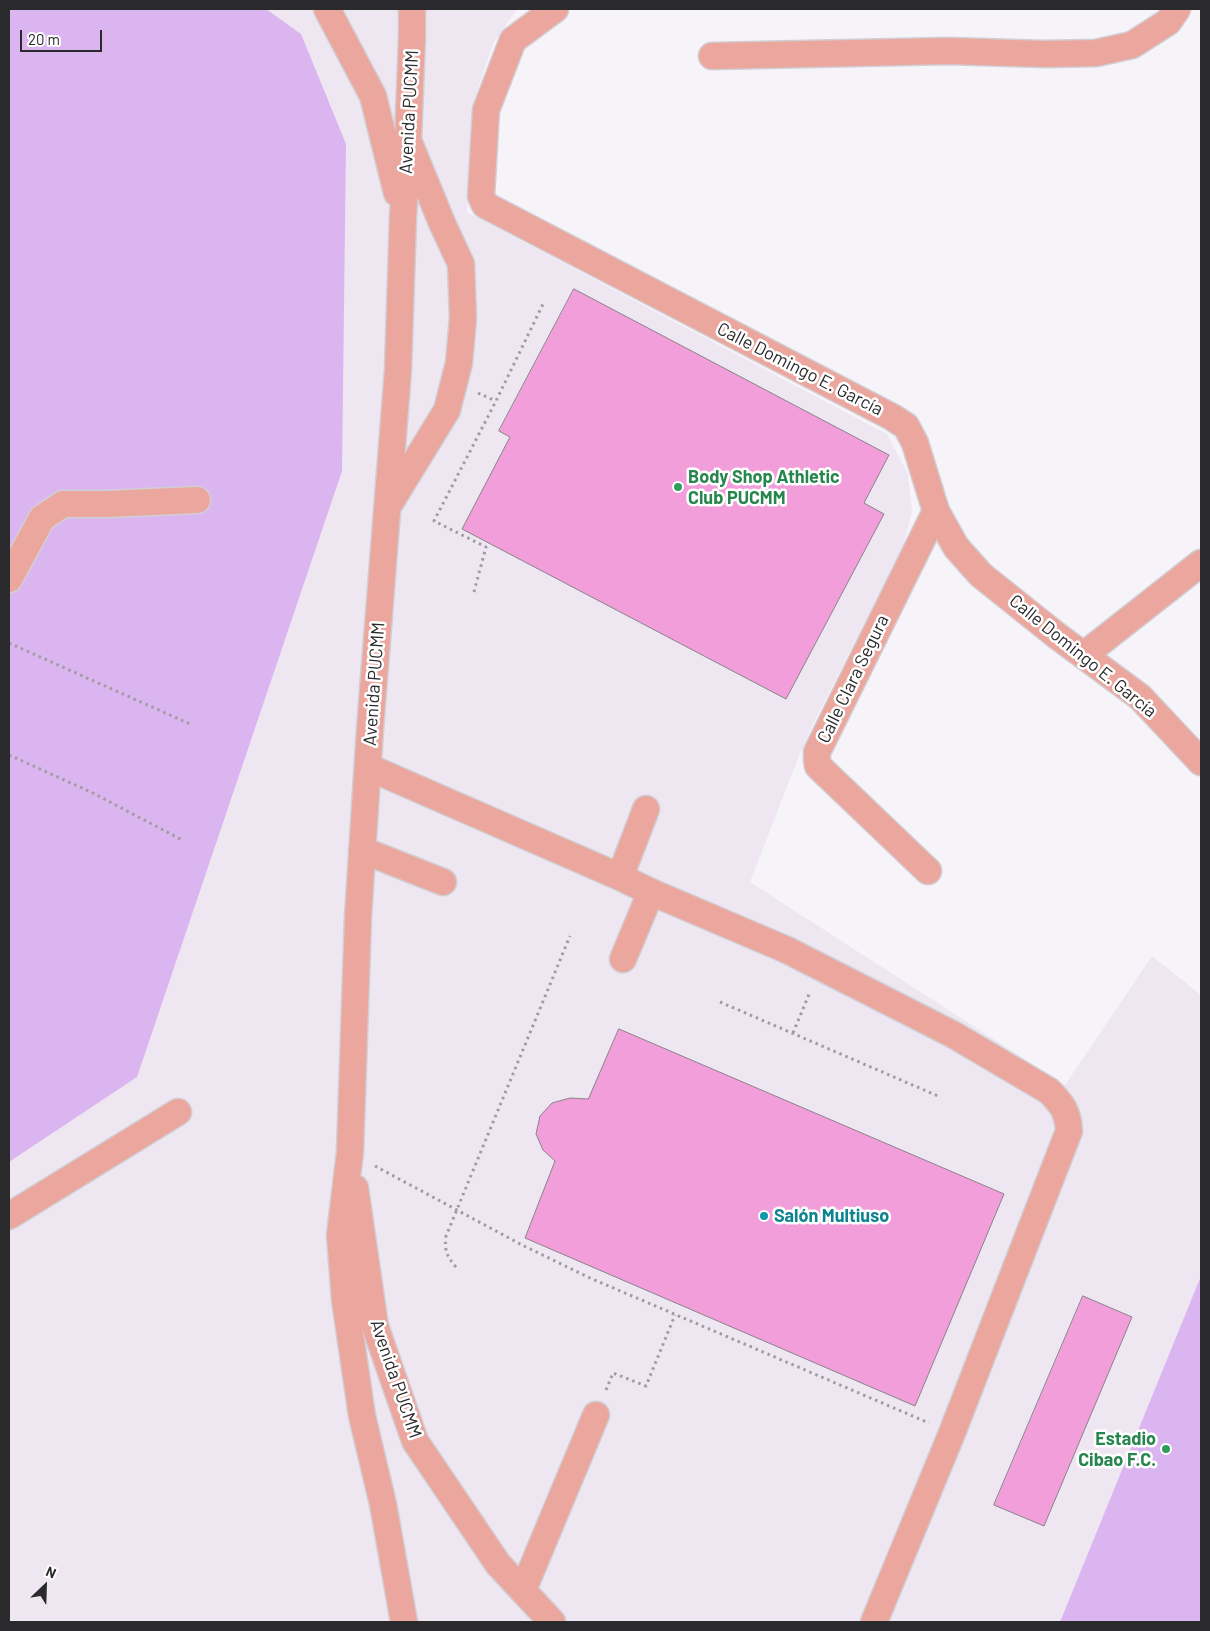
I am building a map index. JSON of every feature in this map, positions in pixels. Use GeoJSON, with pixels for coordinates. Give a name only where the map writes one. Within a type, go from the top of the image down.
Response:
{"type":"FeatureCollection","features":[{"type":"Feature","properties":{"kind":"street","name":"Avenida PUCMM"},"geometry":{"type":"LineString","coordinates":[[327,9],[373,96],[403,216]]}},
{"type":"Feature","properties":{"kind":"street","name":"Avenida PUCMM"},"geometry":{"type":"LineString","coordinates":[[404,1622],[383,1504],[362,1416],[345,1300],[340,1234],[350,1152],[357,936],[362,850],[398,370],[412,9]]}},
{"type":"Feature","properties":{"kind":"street","name":"Calle Domingo E. García"},"geometry":{"type":"LineString","coordinates":[[555,9],[513,40],[486,110],[481,196],[485,205],[906,426],[915,443],[936,512],[956,547],[981,575],[1056,635],[1140,697],[1201,762]]}},
{"type":"Feature","properties":{"kind":"street"},"geometry":{"type":"LineString","coordinates":[[712,56],[948,51],[1045,54],[1096,53],[1132,45],[1168,22],[1177,9]]}},
{"type":"Feature","properties":{"kind":"street"},"geometry":{"type":"LineString","coordinates":[[387,508],[447,410],[460,363],[463,318],[461,264],[408,140]]}},
{"type":"Feature","properties":{"kind":"street"},"geometry":{"type":"LineString","coordinates":[[9,580],[42,518],[63,504],[197,500]]}},
{"type":"Feature","properties":{"kind":"street","name":"Calle Clara Segura"},"geometry":{"type":"LineString","coordinates":[[928,871],[818,766],[816,760],[817,752],[936,512]]}},
{"type":"Feature","properties":{"kind":"street"},"geometry":{"type":"LineString","coordinates":[[1084,655],[1201,563]]}},
{"type":"Feature","properties":{"kind":"street"},"geometry":{"type":"LineString","coordinates":[[368,766],[651,892],[788,950],[954,1035],[1049,1091],[1060,1102],[1068,1117],[1068,1131],[952,1433],[874,1622]]}},
{"type":"Feature","properties":{"kind":"street"},"geometry":{"type":"LineString","coordinates":[[620,877],[646,809]]}},
{"type":"Feature","properties":{"kind":"street"},"geometry":{"type":"LineString","coordinates":[[362,850],[443,882]]}},
{"type":"Feature","properties":{"kind":"street"},"geometry":{"type":"LineString","coordinates":[[623,959],[651,892]]}},
{"type":"Feature","properties":{"kind":"street"},"geometry":{"type":"LineString","coordinates":[[9,1216],[178,1112]]}},
{"type":"Feature","properties":{"kind":"street","name":"Avenida PUCMM"},"geometry":{"type":"LineString","coordinates":[[350,1152],[375,1326],[415,1441],[498,1564],[552,1622]]}},
{"type":"Feature","properties":{"kind":"street"},"geometry":{"type":"LineString","coordinates":[[523,1590],[596,1415]]}},
{"type":"Feature","properties":{"kind":"path"},"geometry":{"type":"LineString","coordinates":[[474,592],[486,547],[434,521],[496,401],[544,302]]}},
{"type":"Feature","properties":{"kind":"path"},"geometry":{"type":"LineString","coordinates":[[9,643],[190,724]]}},
{"type":"Feature","properties":{"kind":"path"},"geometry":{"type":"LineString","coordinates":[[9,755],[93,793],[182,840]]}},
{"type":"Feature","properties":{"kind":"path"},"geometry":{"type":"LineString","coordinates":[[456,1267],[447,1256],[444,1245],[446,1236],[570,936]]}},
{"type":"Feature","properties":{"kind":"path"},"geometry":{"type":"LineString","coordinates":[[793,1033],[810,992],[802,989]]}},
{"type":"Feature","properties":{"kind":"path"},"geometry":{"type":"LineString","coordinates":[[720,1002],[938,1096]]}},
{"type":"Feature","properties":{"kind":"path"},"geometry":{"type":"LineString","coordinates":[[350,1152],[522,1246],[590,1278],[952,1433]]}},
{"type":"Feature","properties":{"kind":"path"},"geometry":{"type":"LineString","coordinates":[[596,1415],[613,1373],[646,1386],[676,1315]]}},
{"type":"Feature","properties":{"kind":"shaded area"},"geometry":{"type":"Polygon","coordinates":[[[9,9],[517,9],[493,44],[477,91],[467,212],[887,434],[908,474],[912,512],[903,546],[813,724],[750,882],[1065,1085],[1152,956],[1201,995],[1201,1622],[9,1622],[9,9]]]}},
{"type":"Feature","properties":{"kind":"shaded area"},"geometry":{"type":"Polygon","coordinates":[[[9,9],[266,9],[301,34],[346,144],[342,471],[137,1077],[9,1162],[9,9]]]}},
{"type":"Feature","properties":{"kind":"shaded area","name":"Estadio Cibao F.C."},"geometry":{"type":"Polygon","coordinates":[[[1201,1276],[1201,1622],[1060,1622],[1201,1276]]]}},
{"type":"Feature","properties":{"kind":"building","name":"Body Shop Athletic Club PUCMM"},"geometry":{"type":"Polygon","coordinates":[[[574,289],[889,455],[864,503],[884,514],[786,699],[462,529],[510,437],[499,431],[574,289]]]}},
{"type":"Feature","properties":{"kind":"building","name":"Salón Multiuso"},"geometry":{"type":"Polygon","coordinates":[[[619,1029],[1004,1194],[915,1406],[525,1238],[555,1161],[543,1150],[536,1134],[540,1116],[552,1103],[570,1098],[588,1099],[619,1029]]]}},
{"type":"Feature","properties":{"kind":"building"},"geometry":{"type":"Polygon","coordinates":[[[1083,1296],[1132,1317],[1044,1526],[994,1505],[1083,1296]]]}},
{"type":"Feature","properties":{"kind":"place","name":"Body Shop Athletic Club PUCMM"},"geometry":{"type":"Point","coordinates":[678,487]}},
{"type":"Feature","properties":{"kind":"place","name":"Salón Multiuso"},"geometry":{"type":"Point","coordinates":[764,1216]}},
{"type":"Feature","properties":{"kind":"place","name":"Estadio Cibao F.C."},"geometry":{"type":"Point","coordinates":[1166,1449]}}]}
